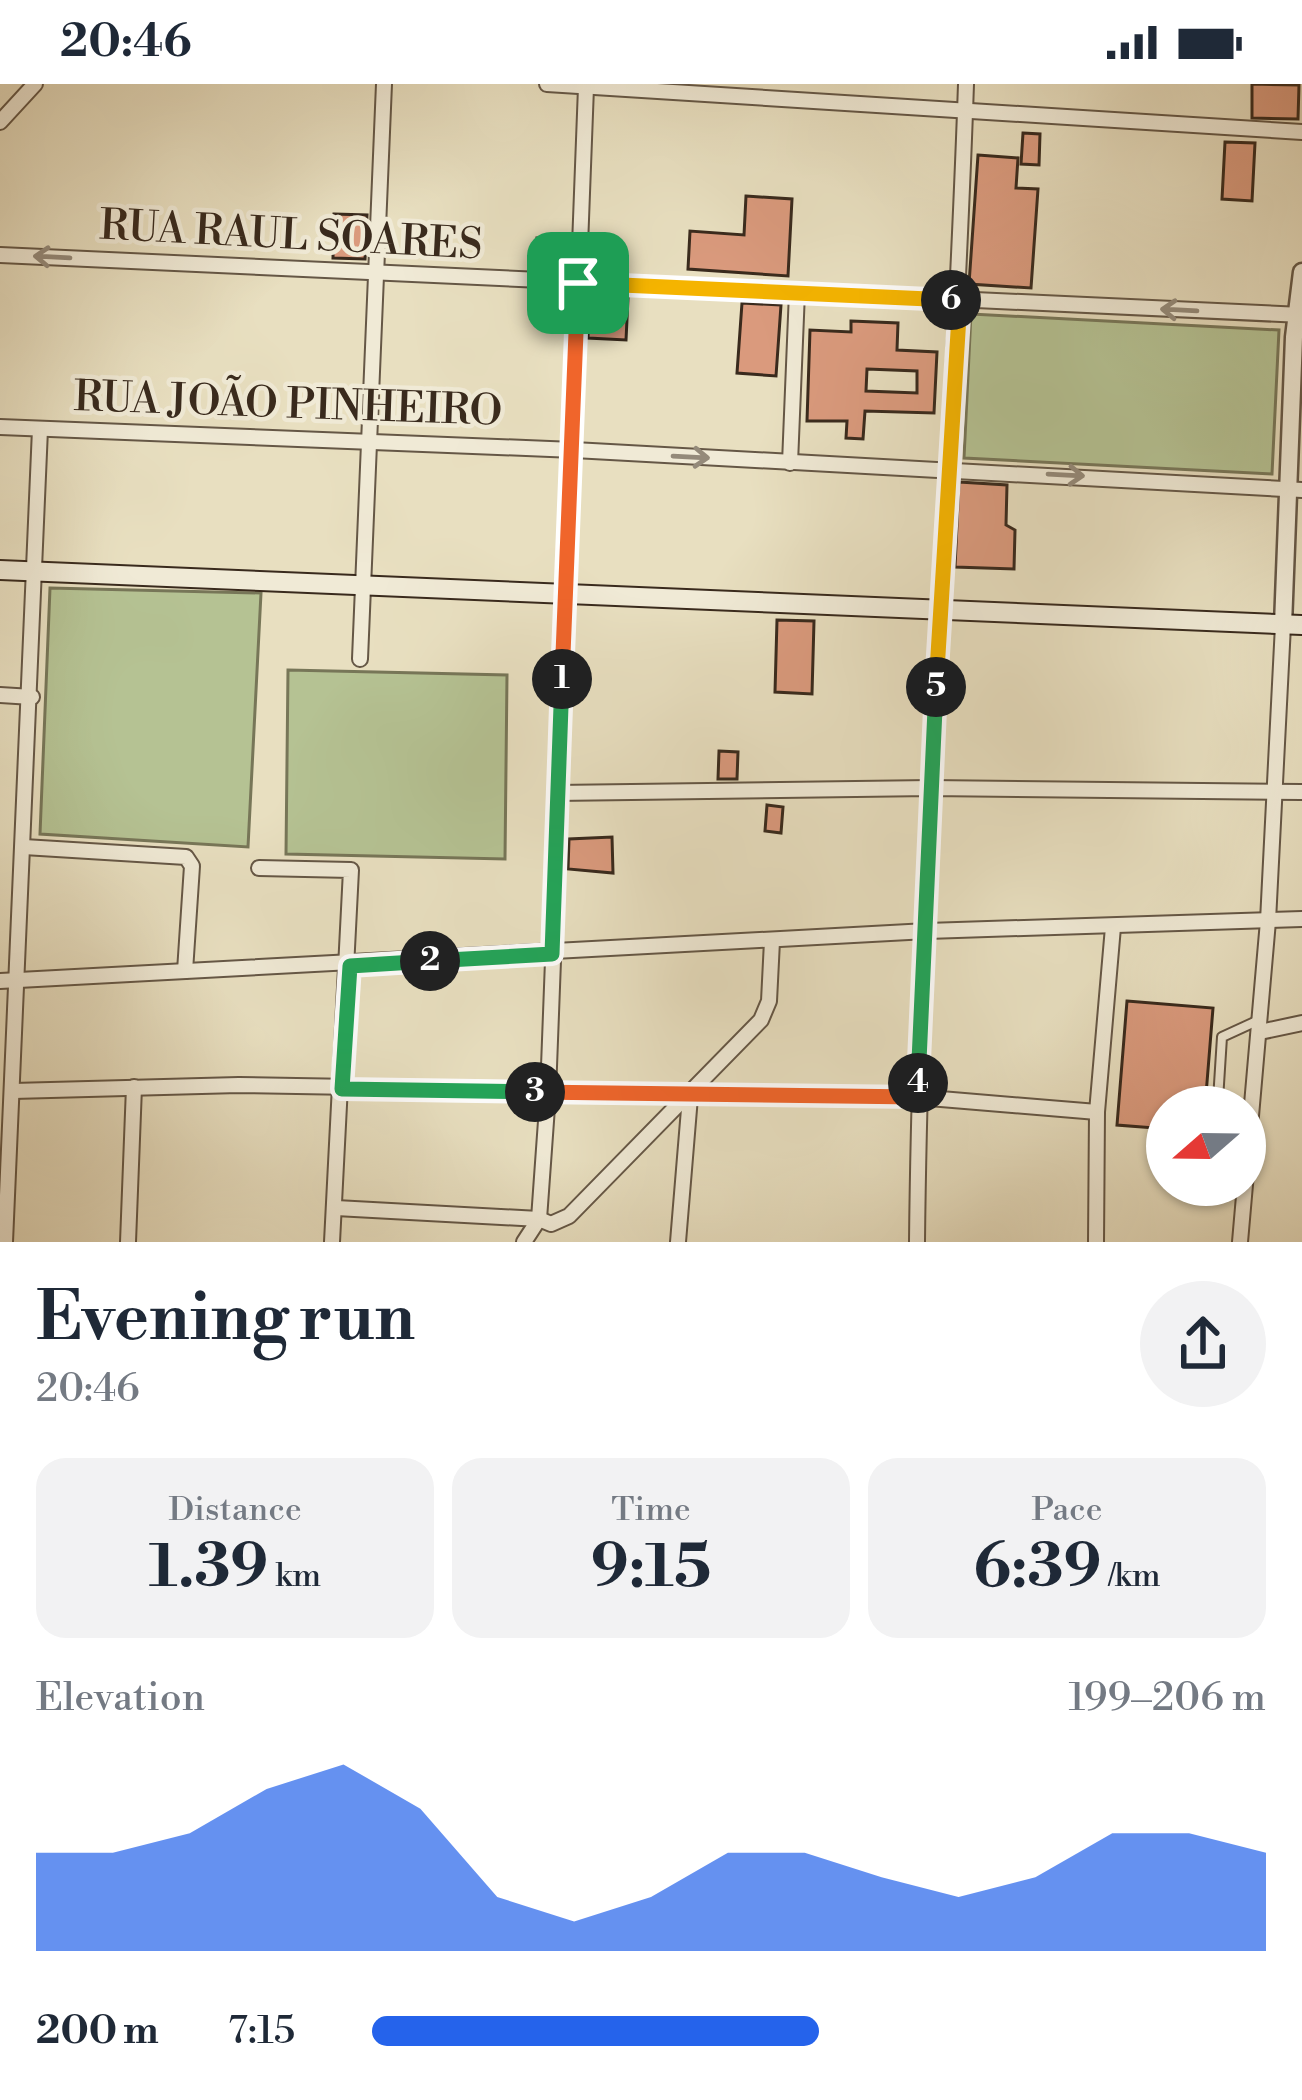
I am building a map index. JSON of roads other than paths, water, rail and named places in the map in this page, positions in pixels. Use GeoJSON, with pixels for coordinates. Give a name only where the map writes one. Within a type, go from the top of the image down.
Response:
{"type":"FeatureCollection","features":[{"type":"Feature","properties":{"kind":"main road"},"geometry":{"type":"LineString","coordinates":[[0,571],[1293,625]]}},
{"type":"Feature","properties":{"kind":"street"},"geometry":{"type":"LineString","coordinates":[[0,122],[34,84]]}},
{"type":"Feature","properties":{"kind":"street"},"geometry":{"type":"LineString","coordinates":[[360,659],[384,84]]}},
{"type":"Feature","properties":{"kind":"street"},"geometry":{"type":"LineString","coordinates":[[547,84],[1302,132]]}},
{"type":"Feature","properties":{"kind":"street"},"geometry":{"type":"LineString","coordinates":[[917,1242],[917,1097],[930,788],[960,300],[966,84]]}},
{"type":"Feature","properties":{"kind":"street"},"geometry":{"type":"LineString","coordinates":[[524,1242],[539,1219],[548,1093],[586,87]]}},
{"type":"Feature","properties":{"kind":"street","name":"RUA RAUL SOARES"},"geometry":{"type":"LineString","coordinates":[[0,255],[1299,315]]}},
{"type":"Feature","properties":{"kind":"street"},"geometry":{"type":"LineString","coordinates":[[1252,1086],[1268,921],[1274,793],[1293,625],[1297,488],[1287,478],[1302,272]]}},
{"type":"Feature","properties":{"kind":"street"},"geometry":{"type":"LineString","coordinates":[[790,463],[797,292]]}},
{"type":"Feature","properties":{"kind":"street","name":"RUA JOÃO PINHEIRO"},"geometry":{"type":"LineString","coordinates":[[0,427],[368,440],[1297,488]]}},
{"type":"Feature","properties":{"kind":"street"},"geometry":{"type":"LineString","coordinates":[[5,1242],[40,429]]}},
{"type":"Feature","properties":{"kind":"street"},"geometry":{"type":"LineString","coordinates":[[0,695],[32,697]]}},
{"type":"Feature","properties":{"kind":"street"},"geometry":{"type":"LineString","coordinates":[[556,793],[930,788],[1302,793]]}},
{"type":"Feature","properties":{"kind":"street"},"geometry":{"type":"LineString","coordinates":[[24,847],[186,857],[192,866],[185,971]]}},
{"type":"Feature","properties":{"kind":"street"},"geometry":{"type":"LineString","coordinates":[[259,868],[351,870],[350,966],[332,1242]]}},
{"type":"Feature","properties":{"kind":"street"},"geometry":{"type":"LineString","coordinates":[[0,981],[350,966],[927,931],[1302,919]]}},
{"type":"Feature","properties":{"kind":"street"},"geometry":{"type":"LineString","coordinates":[[1096,1242],[1097,1112],[1113,927]]}},
{"type":"Feature","properties":{"kind":"street"},"geometry":{"type":"LineString","coordinates":[[336,1208],[539,1219],[551,1224],[569,1216],[761,1020],[769,1001],[772,941]]}},
{"type":"Feature","properties":{"kind":"street"},"geometry":{"type":"LineString","coordinates":[[1260,1026],[1302,1023]]}},
{"type":"Feature","properties":{"kind":"street"},"geometry":{"type":"LineString","coordinates":[[13,1091],[134,1087],[917,1097],[1097,1112]]}},
{"type":"Feature","properties":{"kind":"street"},"geometry":{"type":"LineString","coordinates":[[128,1242],[134,1087]]}},
{"type":"Feature","properties":{"kind":"street"},"geometry":{"type":"LineString","coordinates":[[678,1242],[690,1096]]}},
{"type":"Feature","properties":{"kind":"street"},"geometry":{"type":"LineString","coordinates":[[1240,1242],[1242,1206]]}},
{"type":"Feature","properties":{"kind":"lane"},"geometry":{"type":"LineString","coordinates":[[1219,1086],[1222,1037],[1235,1027],[1260,1026]]}}]}
